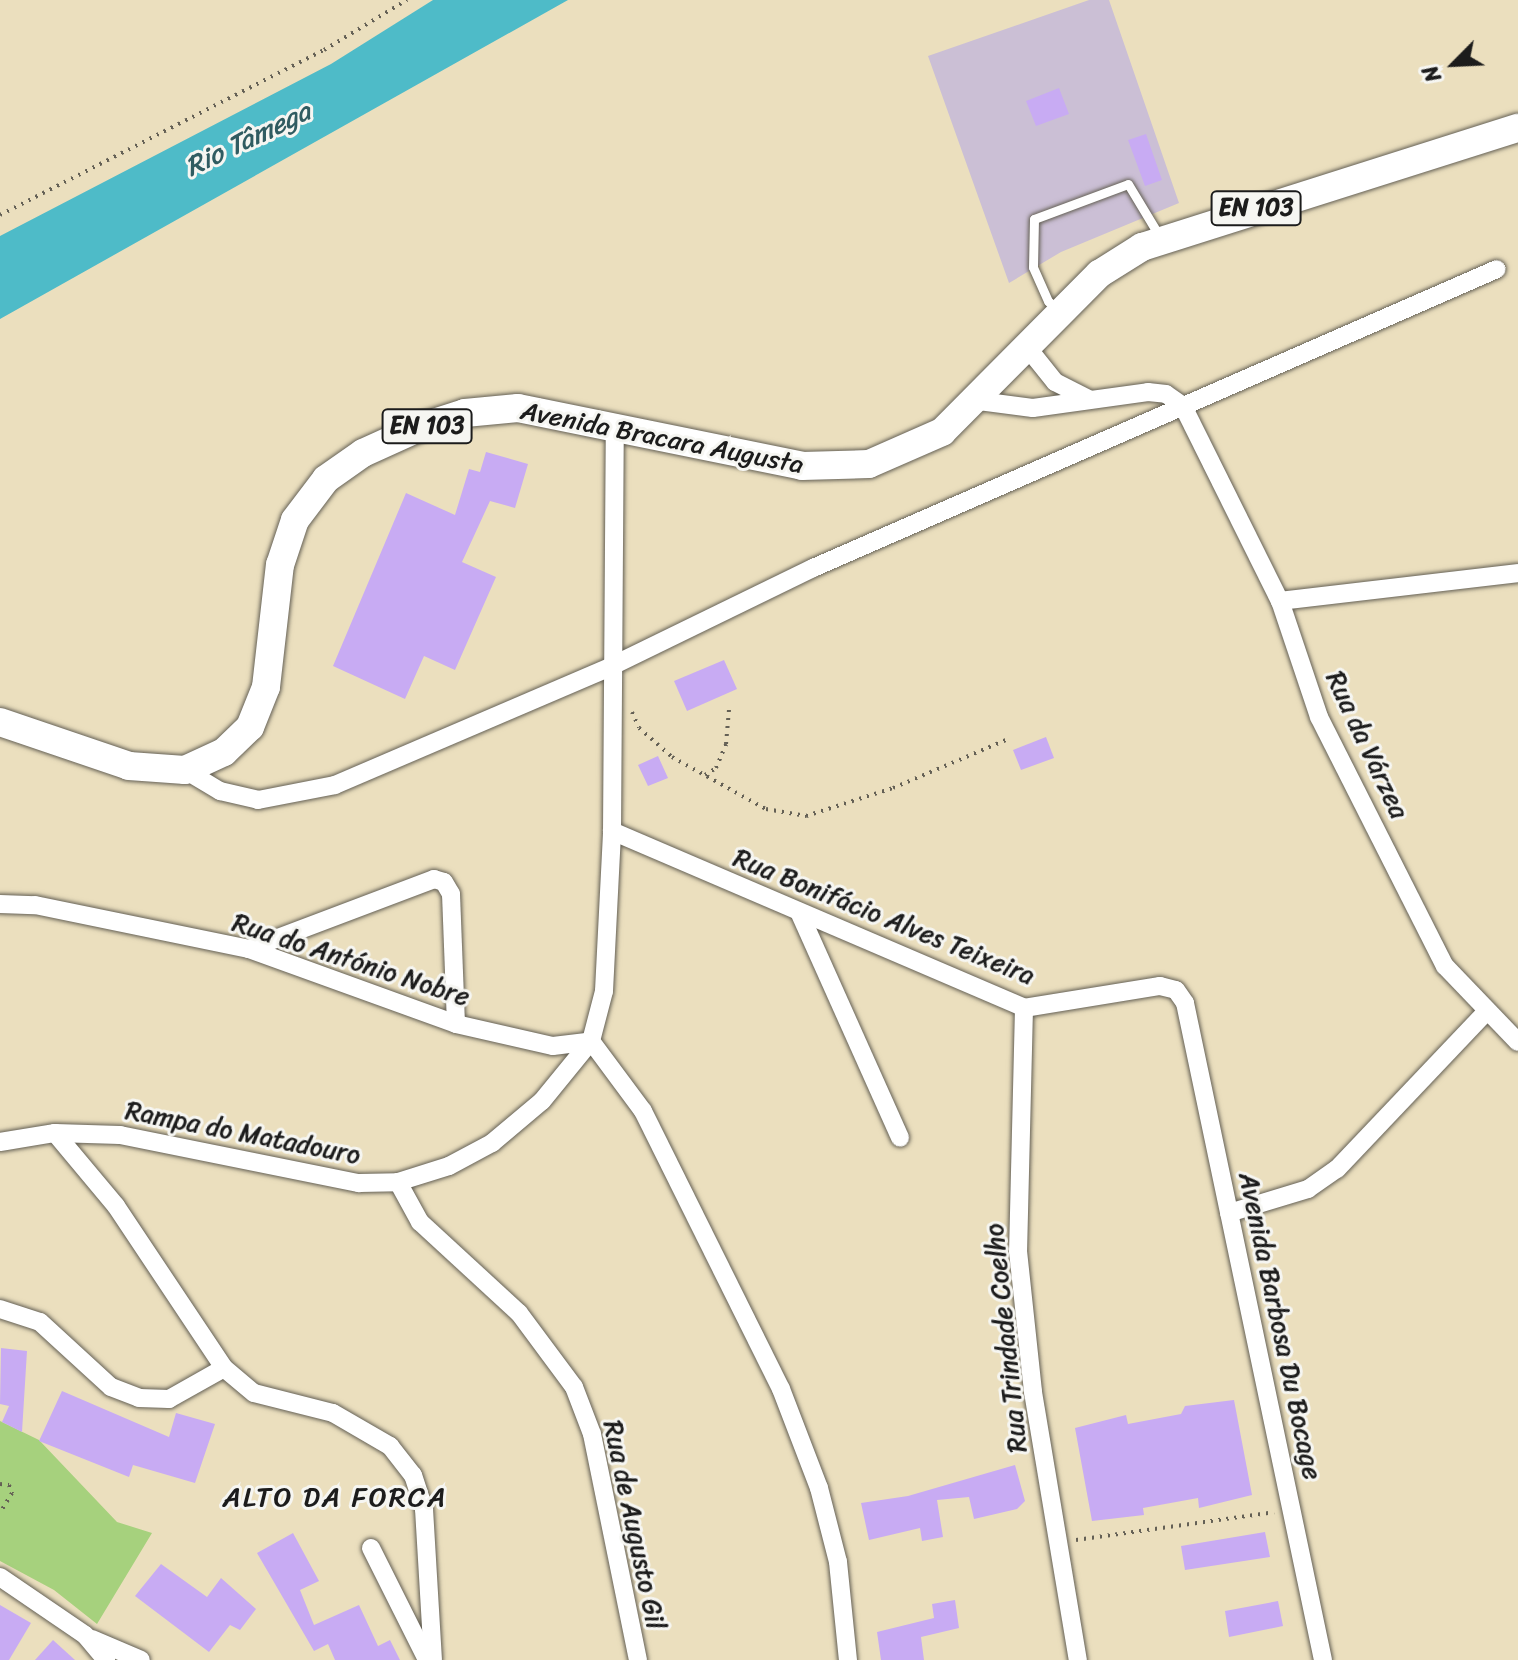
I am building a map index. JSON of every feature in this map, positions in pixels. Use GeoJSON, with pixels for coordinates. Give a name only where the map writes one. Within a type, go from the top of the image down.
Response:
{"type":"FeatureCollection","features":[{"type":"Feature","properties":{"kind":"main road","name":"EN 103"},"geometry":{"type":"LineString","coordinates":[[1027,347],[1099,274],[1161,238],[1518,128]]}},
{"type":"Feature","properties":{"kind":"main road","name":"Avenida Bracara Augusta"},"geometry":{"type":"LineString","coordinates":[[0,722],[129,766],[185,770],[224,752],[250,727],[266,687],[280,565],[295,520],[326,479],[363,453],[465,413],[518,408],[615,424],[802,466],[835,467],[906,452],[942,432],[979,401],[1027,347]]}},
{"type":"Feature","properties":{"kind":"street"},"geometry":{"type":"LineString","coordinates":[[185,770],[237,797],[307,794],[612,666],[813,568],[1497,269]]}},
{"type":"Feature","properties":{"kind":"street"},"geometry":{"type":"LineString","coordinates":[[1027,347],[1062,388],[1092,399]]}},
{"type":"Feature","properties":{"kind":"street"},"geometry":{"type":"LineString","coordinates":[[979,401],[1033,408],[1148,392],[1166,394],[1183,406]]}},
{"type":"Feature","properties":{"kind":"street","name":"Rua da Várzea"},"geometry":{"type":"LineString","coordinates":[[1183,406],[1280,601],[1319,717],[1445,966],[1487,1011],[1514,1031]]}},
{"type":"Feature","properties":{"kind":"street","name":"Rampa do Matadouro"},"geometry":{"type":"LineString","coordinates":[[0,1142],[55,1133],[120,1135],[359,1183],[398,1182],[449,1166],[492,1143],[542,1101],[591,1041],[604,991],[612,831],[615,424]]}},
{"type":"Feature","properties":{"kind":"street"},"geometry":{"type":"LineString","coordinates":[[1280,601],[1518,573]]}},
{"type":"Feature","properties":{"kind":"street","name":"Rua Bonifácio Alves Teixeira"},"geometry":{"type":"LineString","coordinates":[[612,831],[1024,1008],[1160,986],[1176,990],[1185,1003]]}},
{"type":"Feature","properties":{"kind":"street"},"geometry":{"type":"LineString","coordinates":[[249,949],[434,879],[444,882],[451,894],[456,1024]]}},
{"type":"Feature","properties":{"kind":"street","name":"Rua do António Nobre"},"geometry":{"type":"LineString","coordinates":[[0,904],[35,905],[249,949],[456,1024],[553,1046],[591,1041]]}},
{"type":"Feature","properties":{"kind":"street"},"geometry":{"type":"LineString","coordinates":[[800,914],[900,1138]]}},
{"type":"Feature","properties":{"kind":"street","name":"Avenida Barbosa Du Bocage"},"geometry":{"type":"LineString","coordinates":[[1185,1003],[1323,1660]]}},
{"type":"Feature","properties":{"kind":"street","name":"Rua Trindade Coelho"},"geometry":{"type":"LineString","coordinates":[[1024,1008],[1018,1251],[1033,1392],[1078,1660]]}},
{"type":"Feature","properties":{"kind":"street"},"geometry":{"type":"LineString","coordinates":[[1229,1213],[1308,1189],[1337,1169],[1487,1011]]}},
{"type":"Feature","properties":{"kind":"street"},"geometry":{"type":"LineString","coordinates":[[591,1041],[643,1111],[781,1389],[819,1488],[838,1562],[848,1660]]}},
{"type":"Feature","properties":{"kind":"street"},"geometry":{"type":"LineString","coordinates":[[55,1133],[116,1206],[224,1368],[254,1393],[363,1426],[390,1446],[413,1475],[424,1509],[433,1660]]}},
{"type":"Feature","properties":{"kind":"street","name":"Rua de Augusto Gil"},"geometry":{"type":"LineString","coordinates":[[398,1182],[420,1222],[519,1313],[574,1387],[592,1434],[638,1660]]}},
{"type":"Feature","properties":{"kind":"street"},"geometry":{"type":"LineString","coordinates":[[0,1309],[40,1322],[111,1387],[139,1398],[169,1399],[224,1368]]}},
{"type":"Feature","properties":{"kind":"street"},"geometry":{"type":"LineString","coordinates":[[371,1548],[427,1660]]}},
{"type":"Feature","properties":{"kind":"street"},"geometry":{"type":"LineString","coordinates":[[0,1577],[85,1635],[141,1660]]}},
{"type":"Feature","properties":{"kind":"street"},"geometry":{"type":"LineString","coordinates":[[85,1635],[106,1660]]}},
{"type":"Feature","properties":{"kind":"lane"},"geometry":{"type":"LineString","coordinates":[[1061,312],[1048,301],[1033,267],[1034,219],[1128,184],[1161,238]]}},
{"type":"Feature","properties":{"kind":"path"},"geometry":{"type":"LineString","coordinates":[[0,215],[324,50],[407,0]]}},
{"type":"Feature","properties":{"kind":"path"},"geometry":{"type":"LineString","coordinates":[[628,703],[639,728],[672,757],[766,809],[806,816],[893,788],[1006,740]]}},
{"type":"Feature","properties":{"kind":"path"},"geometry":{"type":"LineString","coordinates":[[705,775],[716,768],[726,744],[729,709]]}},
{"type":"Feature","properties":{"kind":"path"},"geometry":{"type":"LineString","coordinates":[[0,1484],[9,1485],[12,1493],[0,1513]]}},
{"type":"Feature","properties":{"kind":"path"},"geometry":{"type":"LineString","coordinates":[[1058,1542],[1292,1510]]}},
{"type":"Feature","properties":{"kind":"shaded area"},"geometry":{"type":"Polygon","coordinates":[[[1089,0],[1109,0],[1179,203],[1061,252],[1009,283],[928,56],[1089,0]]]}},
{"type":"Feature","properties":{"kind":"green space"},"geometry":{"type":"Polygon","coordinates":[[[0,1421],[39,1440],[117,1522],[152,1533],[97,1624],[54,1590],[0,1561],[0,1421]]]}},
{"type":"Feature","properties":{"kind":"water","name":"Rio Tâmega"},"geometry":{"type":"Polygon","coordinates":[[[433,0],[568,0],[0,319],[0,236],[331,64],[433,0]]]}},
{"type":"Feature","properties":{"kind":"building"},"geometry":{"type":"Polygon","coordinates":[[[1059,88],[1069,114],[1036,126],[1026,101],[1059,88]]]}},
{"type":"Feature","properties":{"kind":"building"},"geometry":{"type":"Polygon","coordinates":[[[1146,134],[1162,180],[1145,186],[1128,140],[1146,134]]]}},
{"type":"Feature","properties":{"kind":"building"},"geometry":{"type":"Polygon","coordinates":[[[486,452],[528,464],[515,508],[490,501],[462,562],[496,577],[455,670],[424,656],[405,699],[333,666],[406,493],[455,515],[469,469],[480,472],[486,452]]]}},
{"type":"Feature","properties":{"kind":"building"},"geometry":{"type":"Polygon","coordinates":[[[724,660],[737,689],[687,711],[674,681],[724,660]]]}},
{"type":"Feature","properties":{"kind":"building"},"geometry":{"type":"Polygon","coordinates":[[[1046,737],[1054,758],[1021,770],[1013,750],[1046,737]]]}},
{"type":"Feature","properties":{"kind":"building"},"geometry":{"type":"Polygon","coordinates":[[[658,756],[668,778],[648,786],[638,765],[658,756]]]}},
{"type":"Feature","properties":{"kind":"building"},"geometry":{"type":"Polygon","coordinates":[[[1,1348],[27,1351],[22,1432],[2,1422],[9,1406],[0,1404],[1,1348]]]}},
{"type":"Feature","properties":{"kind":"building"},"geometry":{"type":"Polygon","coordinates":[[[62,1391],[169,1437],[176,1413],[215,1424],[195,1483],[133,1465],[129,1477],[39,1441],[62,1391]]]}},
{"type":"Feature","properties":{"kind":"building"},"geometry":{"type":"Polygon","coordinates":[[[1234,1400],[1252,1495],[1199,1508],[1198,1498],[1143,1508],[1144,1515],[1092,1521],[1075,1428],[1126,1415],[1128,1424],[1181,1414],[1185,1406],[1234,1400]]]}},
{"type":"Feature","properties":{"kind":"building"},"geometry":{"type":"Polygon","coordinates":[[[1015,1465],[1025,1501],[1017,1509],[974,1519],[969,1497],[937,1500],[943,1537],[922,1541],[920,1528],[869,1540],[861,1503],[908,1496],[1015,1465]]]}},
{"type":"Feature","properties":{"kind":"building"},"geometry":{"type":"Polygon","coordinates":[[[1265,1532],[1270,1557],[1185,1570],[1181,1546],[1265,1532]]]}},
{"type":"Feature","properties":{"kind":"building"},"geometry":{"type":"Polygon","coordinates":[[[293,1533],[319,1581],[300,1590],[314,1625],[359,1605],[378,1646],[390,1640],[400,1660],[335,1660],[328,1644],[314,1651],[257,1553],[293,1533]]]}},
{"type":"Feature","properties":{"kind":"building"},"geometry":{"type":"Polygon","coordinates":[[[161,1564],[207,1597],[221,1578],[256,1609],[240,1630],[230,1625],[209,1652],[135,1596],[161,1564]]]}},
{"type":"Feature","properties":{"kind":"building"},"geometry":{"type":"Polygon","coordinates":[[[955,1600],[959,1628],[921,1637],[924,1660],[881,1660],[877,1632],[934,1618],[932,1604],[955,1600]]]}},
{"type":"Feature","properties":{"kind":"building"},"geometry":{"type":"Polygon","coordinates":[[[1278,1601],[1283,1626],[1229,1637],[1225,1611],[1278,1601]]]}},
{"type":"Feature","properties":{"kind":"building"},"geometry":{"type":"Polygon","coordinates":[[[0,1605],[31,1623],[9,1660],[0,1660],[0,1605]]]}},
{"type":"Feature","properties":{"kind":"building"},"geometry":{"type":"Polygon","coordinates":[[[53,1640],[75,1660],[35,1660],[53,1640]]]}},
{"type":"Feature","properties":{"kind":"district","name":"ALTO DA FORCA"},"geometry":{"type":"Point","coordinates":[335,1497]}}]}
